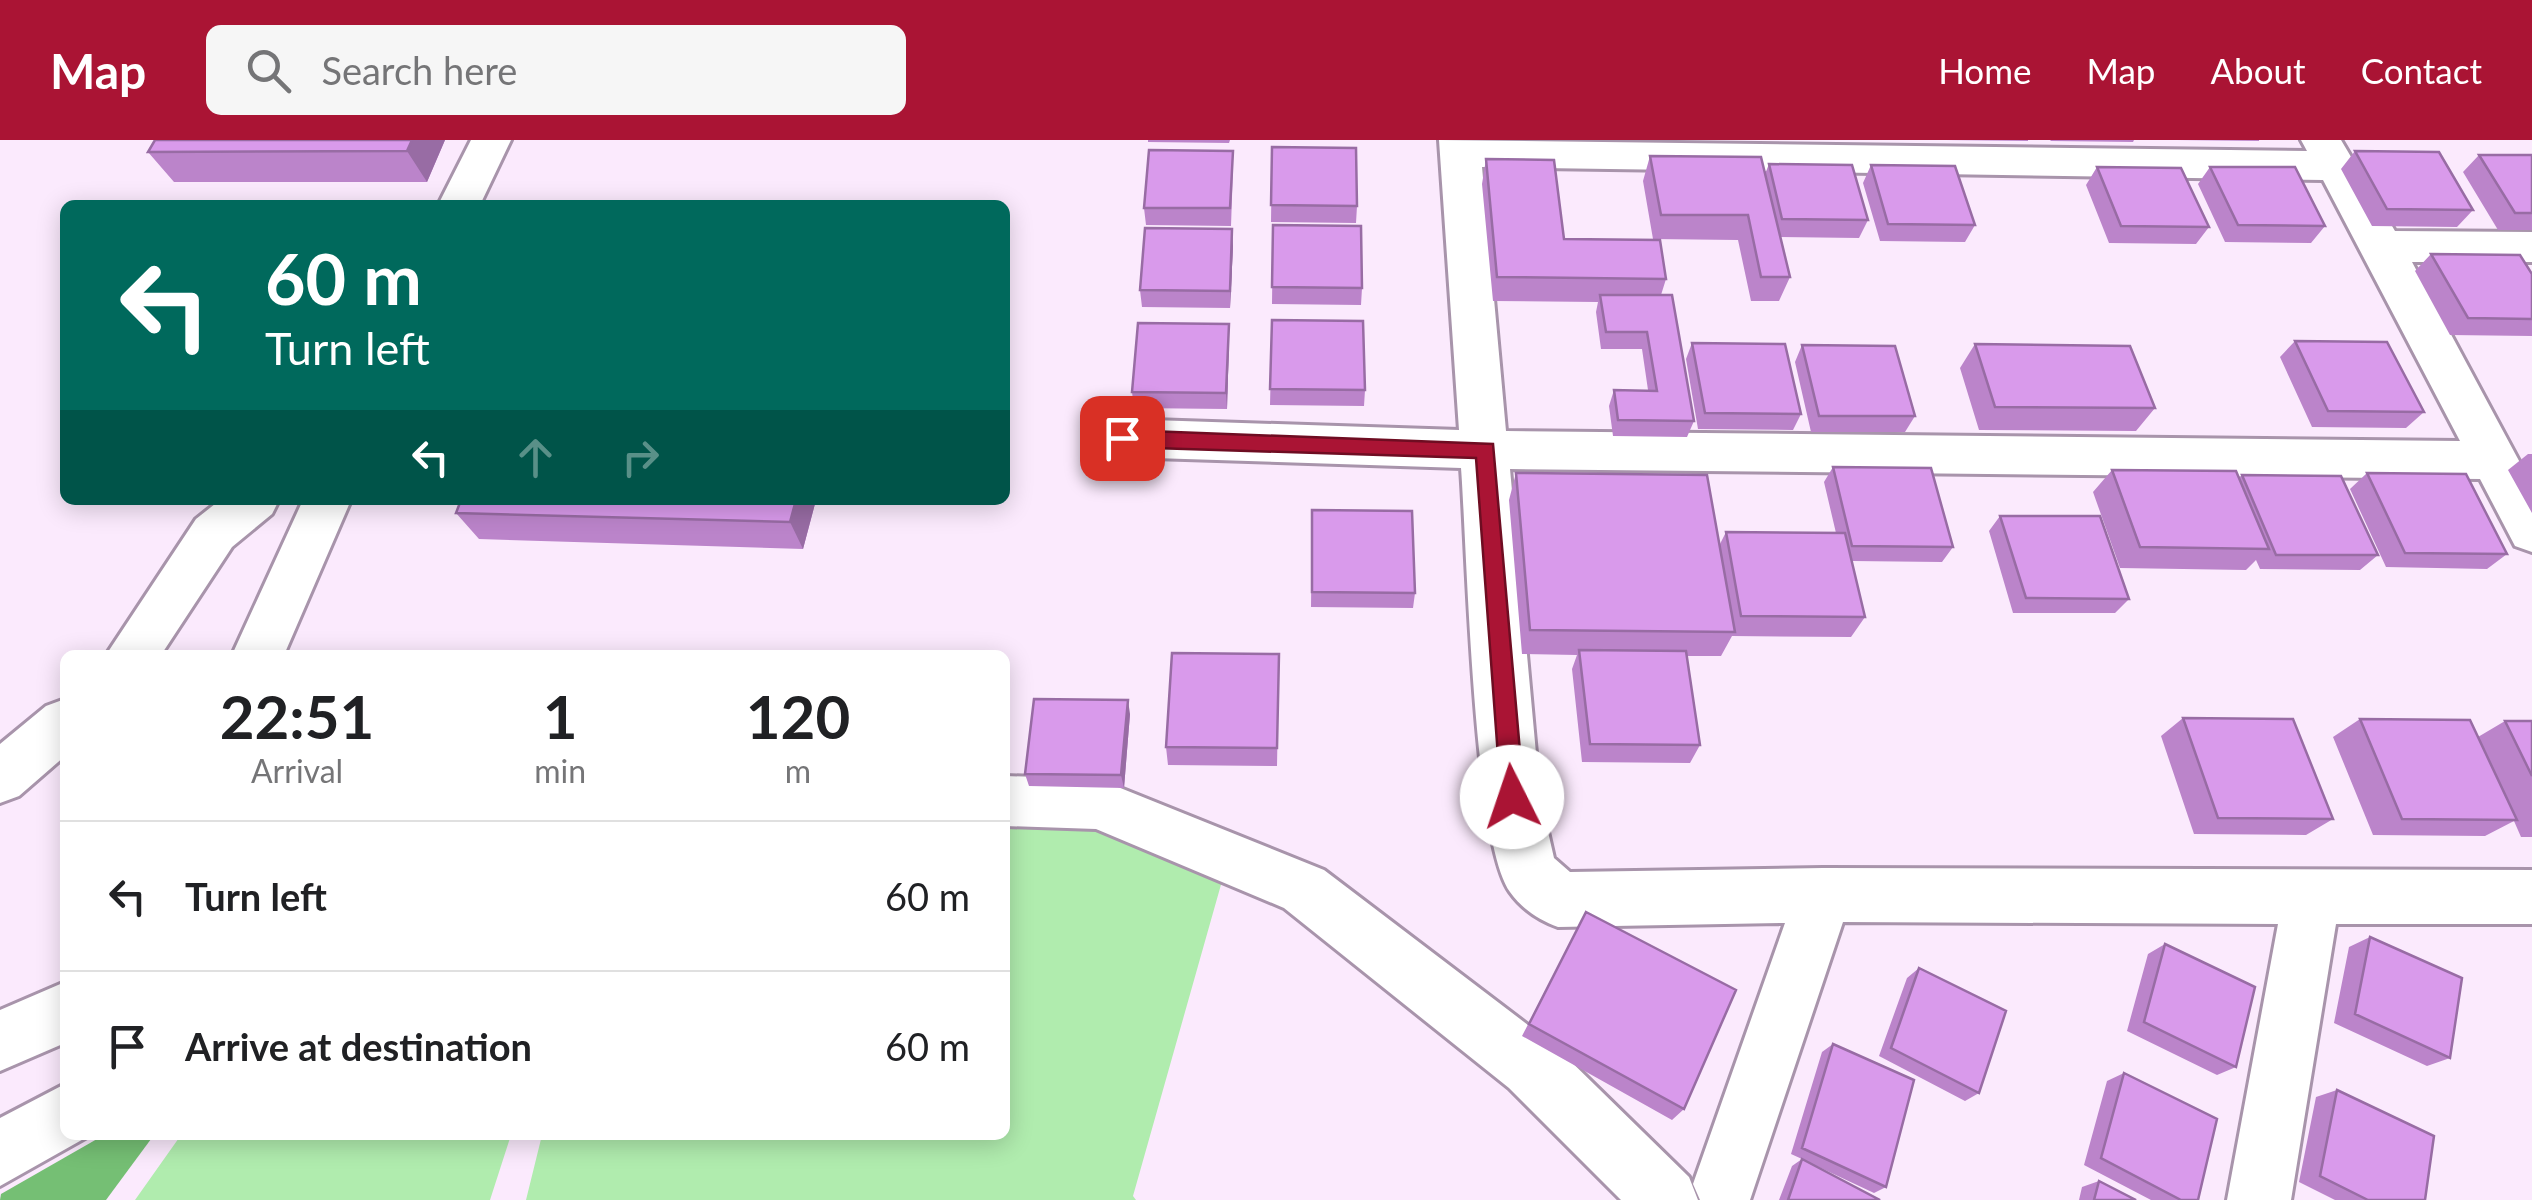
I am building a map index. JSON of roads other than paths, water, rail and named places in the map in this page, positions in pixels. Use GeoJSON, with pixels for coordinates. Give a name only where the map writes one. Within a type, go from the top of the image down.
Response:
{"type":"FeatureCollection","features":[{"type":"Feature","properties":{"kind":"street"},"geometry":{"type":"LineString","coordinates":[[461,200],[491,140]]}},
{"type":"Feature","properties":{"kind":"street"},"geometry":{"type":"LineString","coordinates":[[2532,532],[2382,246],[2328,153],[1459,147],[1512,797],[1530,872],[1558,900],[1823,895],[2532,897]]}},
{"type":"Feature","properties":{"kind":"street"},"geometry":{"type":"LineString","coordinates":[[2382,246],[2532,247]]}},
{"type":"Feature","properties":{"kind":"street"},"geometry":{"type":"LineString","coordinates":[[1122,438],[1486,450],[2495,460]]}},
{"type":"Feature","properties":{"kind":"street"},"geometry":{"type":"LineString","coordinates":[[135,650],[214,533],[249,505]]}},
{"type":"Feature","properties":{"kind":"street"},"geometry":{"type":"LineString","coordinates":[[260,650],[326,505]]}},
{"type":"Feature","properties":{"kind":"street"},"geometry":{"type":"LineString","coordinates":[[0,778],[60,727]]}},
{"type":"Feature","properties":{"kind":"street"},"geometry":{"type":"LineString","coordinates":[[1010,802],[1098,804],[1304,889],[1531,1066],[1666,1200]]}},
{"type":"Feature","properties":{"kind":"street"},"geometry":{"type":"LineString","coordinates":[[1725,1184],[1823,895]]}},
{"type":"Feature","properties":{"kind":"street"},"geometry":{"type":"LineString","coordinates":[[2259,1200],[2312,897]]}},
{"type":"Feature","properties":{"kind":"street"},"geometry":{"type":"LineString","coordinates":[[0,1040],[60,1014]]}},
{"type":"Feature","properties":{"kind":"street"},"geometry":{"type":"LineString","coordinates":[[0,1154],[60,1118]]}}]}
